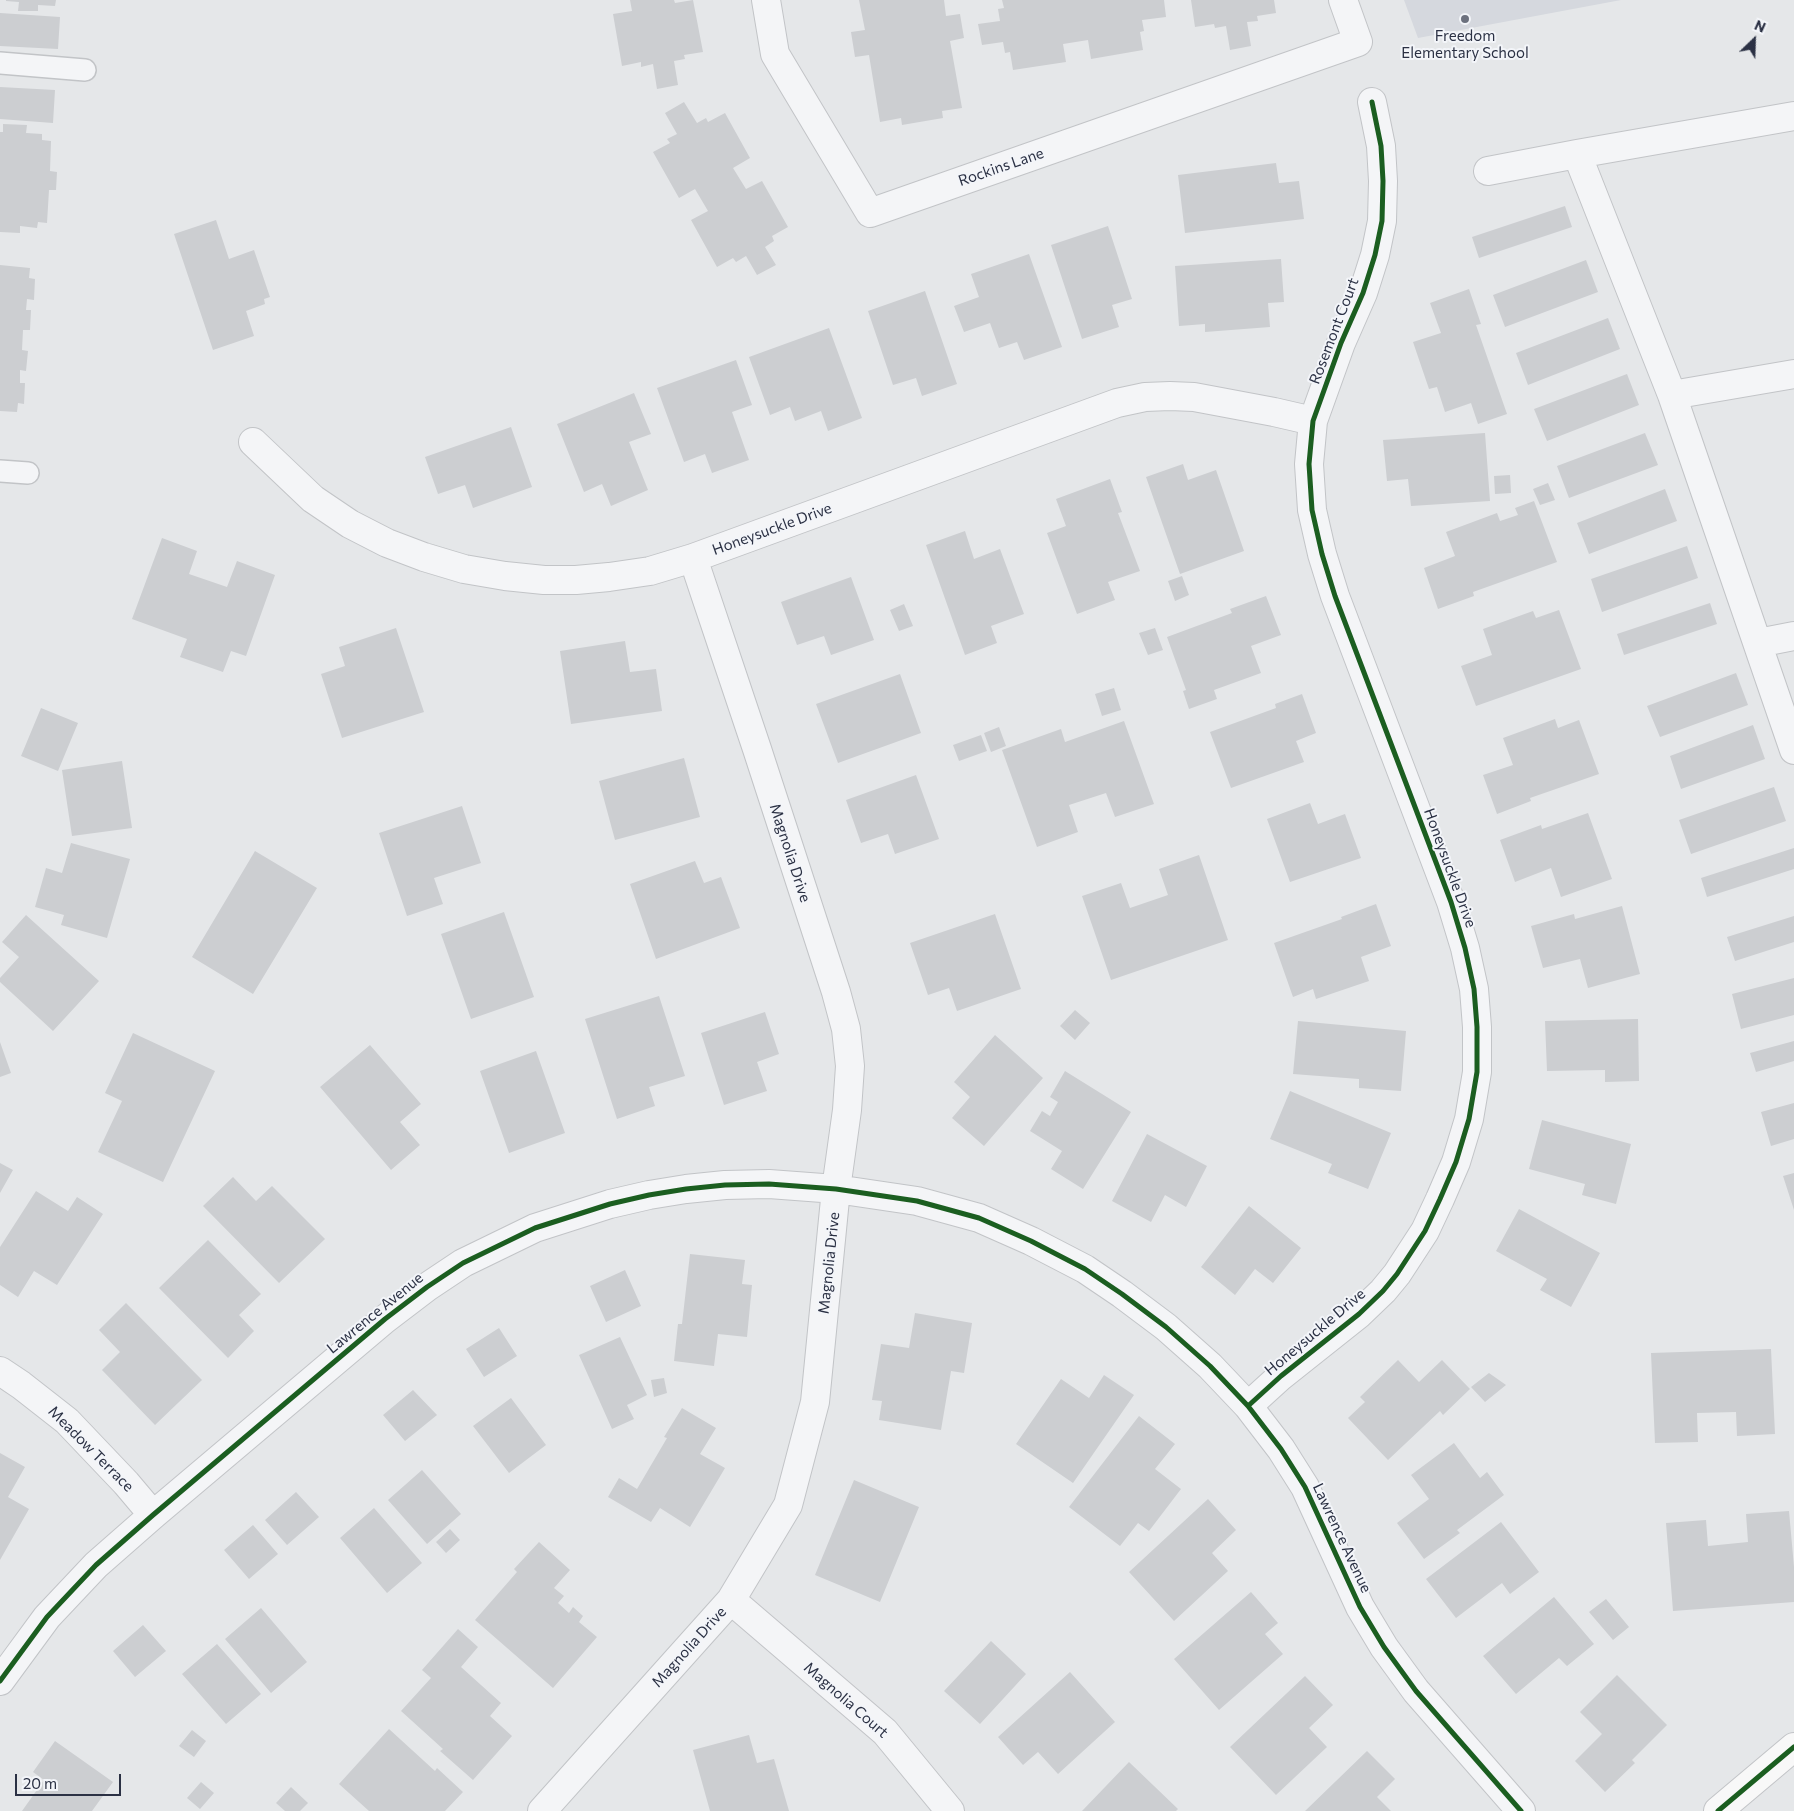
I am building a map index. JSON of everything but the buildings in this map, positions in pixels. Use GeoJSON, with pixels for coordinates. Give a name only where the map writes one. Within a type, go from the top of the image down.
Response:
{"type":"FeatureCollection","features":[{"type":"Feature","properties":{"kind":"main road"},"geometry":{"type":"LineString","coordinates":[[1718,1811],[1794,1747]]}},
{"type":"Feature","properties":{"kind":"street","name":"Rockins Lane"},"geometry":{"type":"LineString","coordinates":[[766,0],[776,54],[870,213],[1358,42],[1343,0]]}},
{"type":"Feature","properties":{"kind":"street","name":"Rosemont Court"},"geometry":{"type":"LineString","coordinates":[[1335,596],[1322,554],[1312,510],[1309,464],[1313,421],[1341,343],[1363,293],[1375,255],[1382,221],[1383,181],[1381,146],[1372,102]]}},
{"type":"Feature","properties":{"kind":"street"},"geometry":{"type":"LineString","coordinates":[[1488,171],[1794,116]]}},
{"type":"Feature","properties":{"kind":"street"},"geometry":{"type":"LineString","coordinates":[[1577,154],[1672,394],[1794,750]]}},
{"type":"Feature","properties":{"kind":"street"},"geometry":{"type":"LineString","coordinates":[[1672,394],[1794,374]]}},
{"type":"Feature","properties":{"kind":"street","name":"Honeysuckle Drive"},"geometry":{"type":"LineString","coordinates":[[253,442],[313,498],[350,524],[387,542],[424,557],[464,569],[544,580],[576,580],[650,570],[693,558],[1117,403],[1145,397],[1194,397],[1313,421]]}},
{"type":"Feature","properties":{"kind":"street","name":"Magnolia Drive"},"geometry":{"type":"LineString","coordinates":[[542,1811],[730,1600],[788,1505],[815,1402],[836,1189],[847,1110],[850,1066],[846,1029],[836,992],[693,558]]}},
{"type":"Feature","properties":{"kind":"street","name":"Honeysuckle Drive"},"geometry":{"type":"LineString","coordinates":[[1248,1406],[1280,1376],[1359,1314],[1397,1274],[1425,1231],[1453,1169],[1469,1119],[1477,1072],[1477,1028],[1474,989],[1465,948],[1451,902],[1335,596]]}},
{"type":"Feature","properties":{"kind":"street"},"geometry":{"type":"LineString","coordinates":[[1758,643],[1794,636]]}},
{"type":"Feature","properties":{"kind":"street","name":"Lawrence Avenue"},"geometry":{"type":"LineString","coordinates":[[0,1681],[47,1617],[96,1565],[385,1319],[427,1286],[462,1263],[535,1228],[583,1211],[610,1204],[686,1189],[725,1185],[769,1184],[836,1189],[917,1201],[979,1218],[1032,1241],[1085,1269],[1166,1326],[1210,1366],[1248,1406],[1281,1449],[1305,1487],[1360,1607],[1384,1647],[1416,1690],[1521,1811]]}},
{"type":"Feature","properties":{"kind":"street","name":"Meadow Terrace"},"geometry":{"type":"LineString","coordinates":[[0,1371],[67,1421],[126,1483],[153,1515]]}},
{"type":"Feature","properties":{"kind":"street","name":"Magnolia Court"},"geometry":{"type":"LineString","coordinates":[[730,1600],[885,1732],[950,1811]]}},
{"type":"Feature","properties":{"kind":"lane"},"geometry":{"type":"LineString","coordinates":[[0,63],[85,70]]}},
{"type":"Feature","properties":{"kind":"lane"},"geometry":{"type":"LineString","coordinates":[[0,471],[28,474]]}},
{"type":"Feature","properties":{"kind":"shaded area","name":"Freedom Elementary School"},"geometry":{"type":"Polygon","coordinates":[[[1404,0],[1621,0],[1418,38],[1404,0]]]}},
{"type":"Feature","properties":{"kind":"cycle path"},"geometry":{"type":"LineString","coordinates":[[1248,1406],[1281,1376],[1359,1314],[1383,1291],[1397,1274],[1425,1231],[1456,1162],[1469,1119],[1477,1072],[1477,1027],[1474,989],[1465,948],[1451,902],[1335,596],[1322,554],[1312,510],[1309,464],[1313,421],[1341,343],[1363,293],[1375,255],[1382,221],[1383,181],[1381,146],[1372,102]]}},
{"type":"Feature","properties":{"kind":"cycle path"},"geometry":{"type":"LineString","coordinates":[[0,1681],[47,1617],[96,1565],[385,1319],[463,1263],[535,1228],[610,1204],[649,1195],[725,1185],[769,1184],[836,1189],[917,1201],[979,1218],[1031,1241],[1085,1269],[1122,1294],[1166,1327],[1210,1366],[1248,1406],[1281,1449],[1305,1487],[1360,1607],[1384,1647],[1416,1691],[1521,1811]]}},
{"type":"Feature","properties":{"kind":"cycle path"},"geometry":{"type":"LineString","coordinates":[[1718,1811],[1794,1747]]}},
{"type":"Feature","properties":{"kind":"place","name":"Freedom Elementary School"},"geometry":{"type":"Point","coordinates":[1465,19]}}]}
